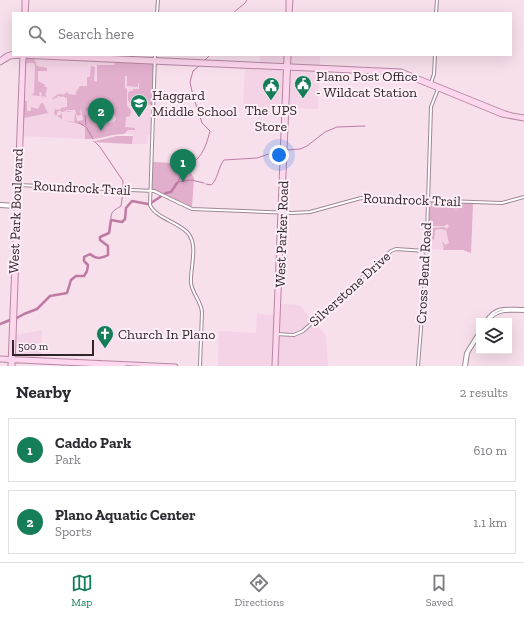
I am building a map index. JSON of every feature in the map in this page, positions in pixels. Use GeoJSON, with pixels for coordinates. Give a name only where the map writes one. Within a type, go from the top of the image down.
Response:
{"type":"FeatureCollection","features":[{"type":"Feature","properties":{"kind":"main road"},"geometry":{"type":"LineString","coordinates":[[25,12],[26,0]]}},
{"type":"Feature","properties":{"kind":"main road"},"geometry":{"type":"LineString","coordinates":[[289,12],[290,0]]}},
{"type":"Feature","properties":{"kind":"main road"},"geometry":{"type":"LineString","coordinates":[[0,60],[12,53]]}},
{"type":"Feature","properties":{"kind":"main road"},"geometry":{"type":"LineString","coordinates":[[0,63],[10,57],[16,56]]}},
{"type":"Feature","properties":{"kind":"main road","name":"West Park Boulevard"},"geometry":{"type":"LineString","coordinates":[[11,366],[23,56]]}},
{"type":"Feature","properties":{"kind":"main road"},"geometry":{"type":"LineString","coordinates":[[36,56],[401,71],[508,116],[524,118]]}},
{"type":"Feature","properties":{"kind":"main road"},"geometry":{"type":"LineString","coordinates":[[72,56],[155,61]]}},
{"type":"Feature","properties":{"kind":"main road","name":"West Parker Road"},"geometry":{"type":"LineString","coordinates":[[275,366],[287,56]]}},
{"type":"Feature","properties":{"kind":"main road"},"geometry":{"type":"LineString","coordinates":[[0,359],[176,366]]}},
{"type":"Feature","properties":{"kind":"main road"},"geometry":{"type":"LineString","coordinates":[[12,359],[124,366]]}},
{"type":"Feature","properties":{"kind":"street"},"geometry":{"type":"LineString","coordinates":[[157,12],[158,0]]}},
{"type":"Feature","properties":{"kind":"street"},"geometry":{"type":"LineString","coordinates":[[436,12],[437,0]]}},
{"type":"Feature","properties":{"kind":"street"},"geometry":{"type":"LineString","coordinates":[[155,56],[150,205],[152,209],[185,230],[192,240],[192,285],[201,305],[202,312],[200,366]]}},
{"type":"Feature","properties":{"kind":"street"},"geometry":{"type":"LineString","coordinates":[[431,84],[434,74],[435,56]]}},
{"type":"Feature","properties":{"kind":"street","name":"Cross Bend Road"},"geometry":{"type":"LineString","coordinates":[[418,366],[424,308],[431,107],[439,87]]}},
{"type":"Feature","properties":{"kind":"street","name":"Roundrock Trail"},"geometry":{"type":"LineString","coordinates":[[18,185],[150,191],[161,194],[192,209],[282,212],[310,212],[361,198],[502,203],[524,197]]}},
{"type":"Feature","properties":{"kind":"street"},"geometry":{"type":"LineString","coordinates":[[0,205],[18,206]]}},
{"type":"Feature","properties":{"kind":"street","name":"Silverstone Drive"},"geometry":{"type":"LineString","coordinates":[[276,334],[294,335],[304,331],[391,251],[396,249],[426,251]]}},
{"type":"Feature","properties":{"kind":"street"},"geometry":{"type":"LineString","coordinates":[[489,318],[491,314],[498,310],[524,310]]}},
{"type":"Feature","properties":{"kind":"street"},"geometry":{"type":"LineString","coordinates":[[465,365],[468,349],[476,337]]}},
{"type":"Feature","properties":{"kind":"street"},"geometry":{"type":"LineString","coordinates":[[465,365],[470,349],[476,340]]}},
{"type":"Feature","properties":{"kind":"shaded area"},"geometry":{"type":"Polygon","coordinates":[[[260,56],[285,56],[284,64],[260,63],[260,56]]]}},
{"type":"Feature","properties":{"kind":"shaded area"},"geometry":{"type":"Polygon","coordinates":[[[290,56],[320,56],[320,65],[289,63],[290,56]]]}},
{"type":"Feature","properties":{"kind":"shaded area"},"geometry":{"type":"Polygon","coordinates":[[[27,57],[34,58],[37,66],[47,68],[47,71],[38,71],[38,81],[45,85],[44,87],[47,87],[45,94],[47,97],[42,96],[43,100],[41,96],[42,93],[39,92],[40,96],[31,95],[34,93],[34,63],[26,64],[26,79],[24,79],[26,59],[27,57]]]}},
{"type":"Feature","properties":{"kind":"shaded area"},"geometry":{"type":"Polygon","coordinates":[[[26,58],[151,63],[153,67],[151,135],[148,135],[147,144],[132,144],[133,134],[85,128],[85,139],[23,136],[26,58]]]}},
{"type":"Feature","properties":{"kind":"shaded area"},"geometry":{"type":"Polygon","coordinates":[[[115,61],[152,63],[154,67],[152,105],[130,103],[128,100],[128,93],[133,91],[133,89],[139,89],[139,83],[138,87],[127,86],[127,76],[125,76],[127,106],[131,110],[130,116],[126,117],[125,127],[135,128],[135,130],[128,130],[124,134],[95,139],[85,139],[85,128],[87,127],[85,123],[85,125],[83,125],[63,120],[74,122],[75,112],[77,121],[83,120],[81,110],[81,115],[77,116],[75,110],[67,110],[74,112],[67,112],[66,108],[66,111],[62,112],[62,114],[61,111],[58,111],[56,116],[54,113],[55,109],[60,110],[61,108],[67,107],[67,98],[63,95],[67,92],[67,90],[68,94],[76,95],[76,92],[80,86],[87,86],[87,77],[90,77],[91,66],[95,67],[94,81],[97,82],[97,65],[114,65],[115,61]],[[94,112],[90,114],[89,117],[93,122],[111,123],[116,119],[115,115],[112,113],[94,112]]]}},
{"type":"Feature","properties":{"kind":"shaded area"},"geometry":{"type":"Polygon","coordinates":[[[245,68],[282,70],[284,72],[283,109],[243,107],[245,68]]]}},
{"type":"Feature","properties":{"kind":"shaded area"},"geometry":{"type":"Polygon","coordinates":[[[291,70],[319,71],[318,109],[288,108],[291,70]]]}},
{"type":"Feature","properties":{"kind":"shaded area"},"geometry":{"type":"Polygon","coordinates":[[[57,95],[63,95],[63,97],[57,96],[54,100],[52,99],[57,95]]]}},
{"type":"Feature","properties":{"kind":"shaded area"},"geometry":{"type":"Polygon","coordinates":[[[24,101],[27,101],[27,111],[31,111],[31,107],[38,109],[41,103],[43,103],[48,113],[24,118],[24,101]]]}},
{"type":"Feature","properties":{"kind":"shaded area"},"geometry":{"type":"Polygon","coordinates":[[[62,114],[62,119],[57,116],[62,114]]]}},
{"type":"Feature","properties":{"kind":"shaded area"},"geometry":{"type":"Polygon","coordinates":[[[117,136],[133,136],[132,144],[91,142],[117,136]]]}},
{"type":"Feature","properties":{"kind":"shaded area"},"geometry":{"type":"Polygon","coordinates":[[[182,159],[194,178],[192,207],[160,192],[151,190],[153,162],[173,163],[182,159]]]}},
{"type":"Feature","properties":{"kind":"shaded area"},"geometry":{"type":"Polygon","coordinates":[[[429,202],[452,203],[451,250],[428,249],[429,202]]]}},
{"type":"Feature","properties":{"kind":"shaded area"},"geometry":{"type":"Polygon","coordinates":[[[429,202],[473,203],[471,253],[463,250],[443,250],[444,247],[442,243],[443,242],[445,245],[449,243],[446,230],[435,230],[434,240],[428,237],[428,235],[432,235],[432,228],[444,227],[447,229],[449,226],[447,224],[444,226],[433,226],[432,222],[430,221],[429,226],[429,202]]]}},
{"type":"Feature","properties":{"kind":"shaded area"},"geometry":{"type":"Polygon","coordinates":[[[280,304],[299,305],[326,335],[328,366],[278,366],[280,304]]]}},
{"type":"Feature","properties":{"kind":"shaded area"},"geometry":{"type":"Polygon","coordinates":[[[257,314],[274,315],[272,366],[218,366],[219,331],[256,333],[257,314]]]}},
{"type":"Feature","properties":{"kind":"shaded area"},"geometry":{"type":"Polygon","coordinates":[[[42,330],[41,358],[16,356],[15,335],[42,330]]]}},
{"type":"Feature","properties":{"kind":"waterway"},"geometry":{"type":"LineString","coordinates":[[234,12],[247,0]]}},
{"type":"Feature","properties":{"kind":"waterway"},"geometry":{"type":"LineString","coordinates":[[205,60],[209,56]]}},
{"type":"Feature","properties":{"kind":"waterway"},"geometry":{"type":"LineString","coordinates":[[177,183],[186,167],[196,160],[204,150],[210,131],[202,123],[190,82],[193,71],[199,66]]}},
{"type":"Feature","properties":{"kind":"waterway"},"geometry":{"type":"LineString","coordinates":[[85,115],[86,126]]}},
{"type":"Feature","properties":{"kind":"waterway"},"geometry":{"type":"LineString","coordinates":[[79,123],[86,127],[93,139]]}},
{"type":"Feature","properties":{"kind":"waterway"},"geometry":{"type":"LineString","coordinates":[[287,150],[300,149],[307,146],[325,132],[337,127],[365,126]]}},
{"type":"Feature","properties":{"kind":"waterway"},"geometry":{"type":"LineString","coordinates":[[95,142],[123,181],[123,188]]}},
{"type":"Feature","properties":{"kind":"waterway"},"geometry":{"type":"LineString","coordinates":[[206,184],[211,185],[213,183],[224,160],[257,158],[281,150]]}},
{"type":"Feature","properties":{"kind":"waterway"},"geometry":{"type":"LineString","coordinates":[[178,182],[191,180],[204,183]]}},
{"type":"Feature","properties":{"kind":"waterway"},"geometry":{"type":"LineString","coordinates":[[151,203],[166,193],[171,192],[177,183]]}},
{"type":"Feature","properties":{"kind":"waterway"},"geometry":{"type":"LineString","coordinates":[[111,220],[112,213],[121,206],[123,191]]}},
{"type":"Feature","properties":{"kind":"waterway"},"geometry":{"type":"LineString","coordinates":[[15,319],[37,309],[50,296],[67,293],[71,280],[76,276],[84,276],[87,271],[88,265],[84,261],[84,257],[90,254],[99,258],[108,255],[108,246],[100,240],[100,237],[109,233],[111,220],[122,222],[125,219],[126,208],[132,201],[148,204]]}},
{"type":"Feature","properties":{"kind":"waterway"},"geometry":{"type":"LineString","coordinates":[[0,324],[10,320]]}},
{"type":"Feature","properties":{"kind":"place","name":"Plano Post Office - Wildcat Station"},"geometry":{"type":"Point","coordinates":[303,99]}},
{"type":"Feature","properties":{"kind":"place","name":"The UPS Store"},"geometry":{"type":"Point","coordinates":[271,101]}},
{"type":"Feature","properties":{"kind":"place","name":"Haggard Middle School"},"geometry":{"type":"Point","coordinates":[139,118]}},
{"type":"Feature","properties":{"kind":"place","name":"Plano Aquatic Center"},"geometry":{"type":"Point","coordinates":[101,131]}},
{"type":"Feature","properties":{"kind":"place","name":"Caddo Park"},"geometry":{"type":"Point","coordinates":[183,182]}},
{"type":"Feature","properties":{"kind":"place","name":"Church In Plano"},"geometry":{"type":"Point","coordinates":[105,349]}}]}
